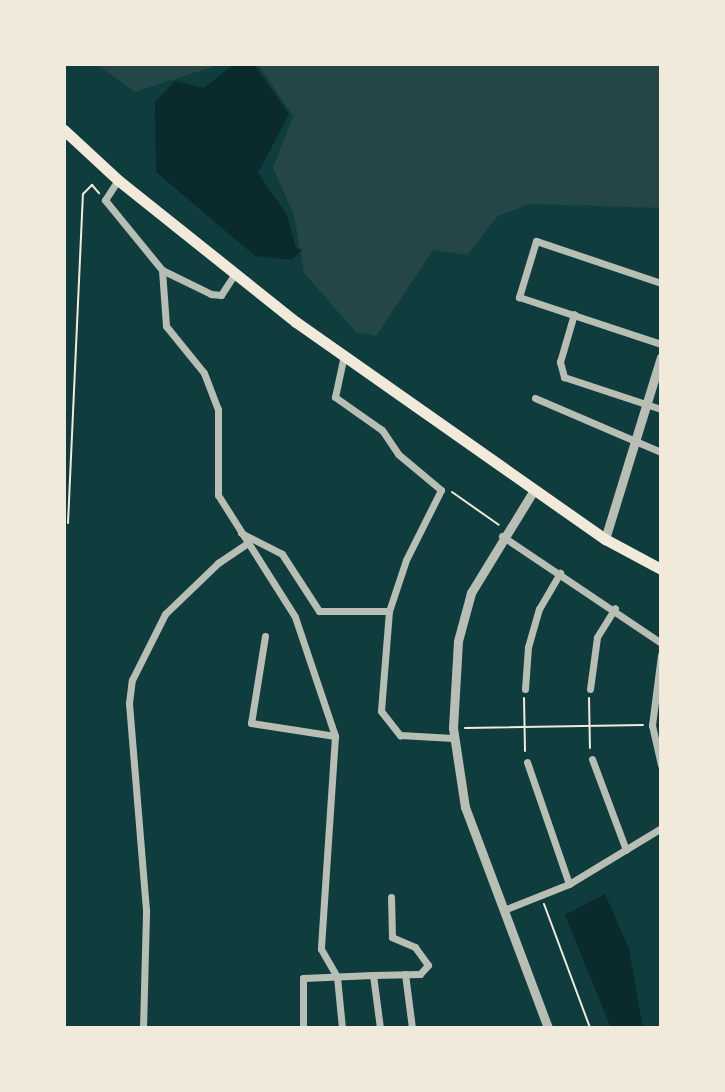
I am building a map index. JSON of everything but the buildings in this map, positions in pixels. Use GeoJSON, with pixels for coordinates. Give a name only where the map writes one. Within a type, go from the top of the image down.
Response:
{"type":"FeatureCollection","features":[{"type":"Feature","properties":{"kind":"main road"},"geometry":{"type":"LineString","coordinates":[[64,130],[118,180],[234,275],[605,539],[661,569]]}},
{"type":"Feature","properties":{"kind":"street"},"geometry":{"type":"LineString","coordinates":[[118,180],[105,200],[162,270],[211,294],[221,295],[234,275]]}},
{"type":"Feature","properties":{"kind":"street"},"geometry":{"type":"LineString","coordinates":[[661,283],[536,241],[519,297],[661,344]]}},
{"type":"Feature","properties":{"kind":"street"},"geometry":{"type":"LineString","coordinates":[[162,270],[166,326],[213,388],[220,438],[218,495],[246,544],[295,617],[335,736],[321,949],[337,977],[342,1028]]}},
{"type":"Feature","properties":{"kind":"street"},"geometry":{"type":"LineString","coordinates":[[574,314],[560,362],[564,377],[661,409]]}},
{"type":"Feature","properties":{"kind":"street"},"geometry":{"type":"LineString","coordinates":[[344,355],[335,397],[382,430],[398,454],[441,490],[406,560],[389,611],[381,711],[400,735],[453,733]]}},
{"type":"Feature","properties":{"kind":"street"},"geometry":{"type":"LineString","coordinates":[[605,539],[632,441],[661,357]]}},
{"type":"Feature","properties":{"kind":"street"},"geometry":{"type":"LineString","coordinates":[[535,398],[661,452]]}},
{"type":"Feature","properties":{"kind":"street"},"geometry":{"type":"LineString","coordinates":[[534,490],[504,533],[465,608],[456,659],[453,733],[465,807],[548,1028]]}},
{"type":"Feature","properties":{"kind":"street"},"geometry":{"type":"LineString","coordinates":[[239,532],[282,554],[319,611],[389,611]]}},
{"type":"Feature","properties":{"kind":"street"},"geometry":{"type":"LineString","coordinates":[[504,533],[661,643]]}},
{"type":"Feature","properties":{"kind":"street"},"geometry":{"type":"LineString","coordinates":[[143,1028],[146,910],[129,703],[132,680],[165,614],[218,563],[246,544]]}},
{"type":"Feature","properties":{"kind":"street"},"geometry":{"type":"LineString","coordinates":[[525,689],[535,621],[560,573]]}},
{"type":"Feature","properties":{"kind":"street"},"geometry":{"type":"LineString","coordinates":[[590,689],[597,637],[615,608]]}},
{"type":"Feature","properties":{"kind":"street"},"geometry":{"type":"LineString","coordinates":[[265,636],[251,723],[335,736]]}},
{"type":"Feature","properties":{"kind":"street"},"geometry":{"type":"LineString","coordinates":[[661,655],[652,725],[661,765]]}},
{"type":"Feature","properties":{"kind":"street"},"geometry":{"type":"LineString","coordinates":[[592,759],[626,850]]}},
{"type":"Feature","properties":{"kind":"street"},"geometry":{"type":"LineString","coordinates":[[527,762],[569,884]]}},
{"type":"Feature","properties":{"kind":"street"},"geometry":{"type":"LineString","coordinates":[[504,910],[569,884],[661,828]]}},
{"type":"Feature","properties":{"kind":"street"},"geometry":{"type":"LineString","coordinates":[[303,1028],[303,978],[426,971],[427,959],[392,937],[391,897]]}},
{"type":"Feature","properties":{"kind":"street"},"geometry":{"type":"LineString","coordinates":[[405,974],[412,1028]]}},
{"type":"Feature","properties":{"kind":"street"},"geometry":{"type":"LineString","coordinates":[[373,975],[380,1028]]}},
{"type":"Feature","properties":{"kind":"path"},"geometry":{"type":"LineString","coordinates":[[68,523],[83,194],[92,185],[105,200]]}},
{"type":"Feature","properties":{"kind":"path"},"geometry":{"type":"LineString","coordinates":[[441,490],[504,533]]}},
{"type":"Feature","properties":{"kind":"path"},"geometry":{"type":"LineString","coordinates":[[525,689],[523,726],[527,762]]}},
{"type":"Feature","properties":{"kind":"path"},"geometry":{"type":"LineString","coordinates":[[590,689],[587,726],[592,759]]}},
{"type":"Feature","properties":{"kind":"path"},"geometry":{"type":"LineString","coordinates":[[453,733],[523,726],[652,725]]}},
{"type":"Feature","properties":{"kind":"path"},"geometry":{"type":"LineString","coordinates":[[541,896],[590,1028]]}},
{"type":"Feature","properties":{"kind":"shaded area"},"geometry":{"type":"Polygon","coordinates":[[[96,64],[221,64],[135,92],[96,64]]]}},
{"type":"Feature","properties":{"kind":"shaded area"},"geometry":{"type":"Polygon","coordinates":[[[234,64],[254,64],[289,114],[258,173],[287,215],[296,248],[302,250],[292,260],[255,256],[156,172],[155,102],[175,81],[204,88],[234,64]]]}},
{"type":"Feature","properties":{"kind":"shaded area"},"geometry":{"type":"Polygon","coordinates":[[[258,64],[661,64],[661,208],[530,204],[498,216],[467,255],[433,250],[376,336],[356,332],[304,273],[294,215],[273,168],[293,116],[258,64]]]}},
{"type":"Feature","properties":{"kind":"shaded area"},"geometry":{"type":"Polygon","coordinates":[[[605,894],[629,949],[643,1028],[611,1028],[565,915],[605,894]]]}}]}
